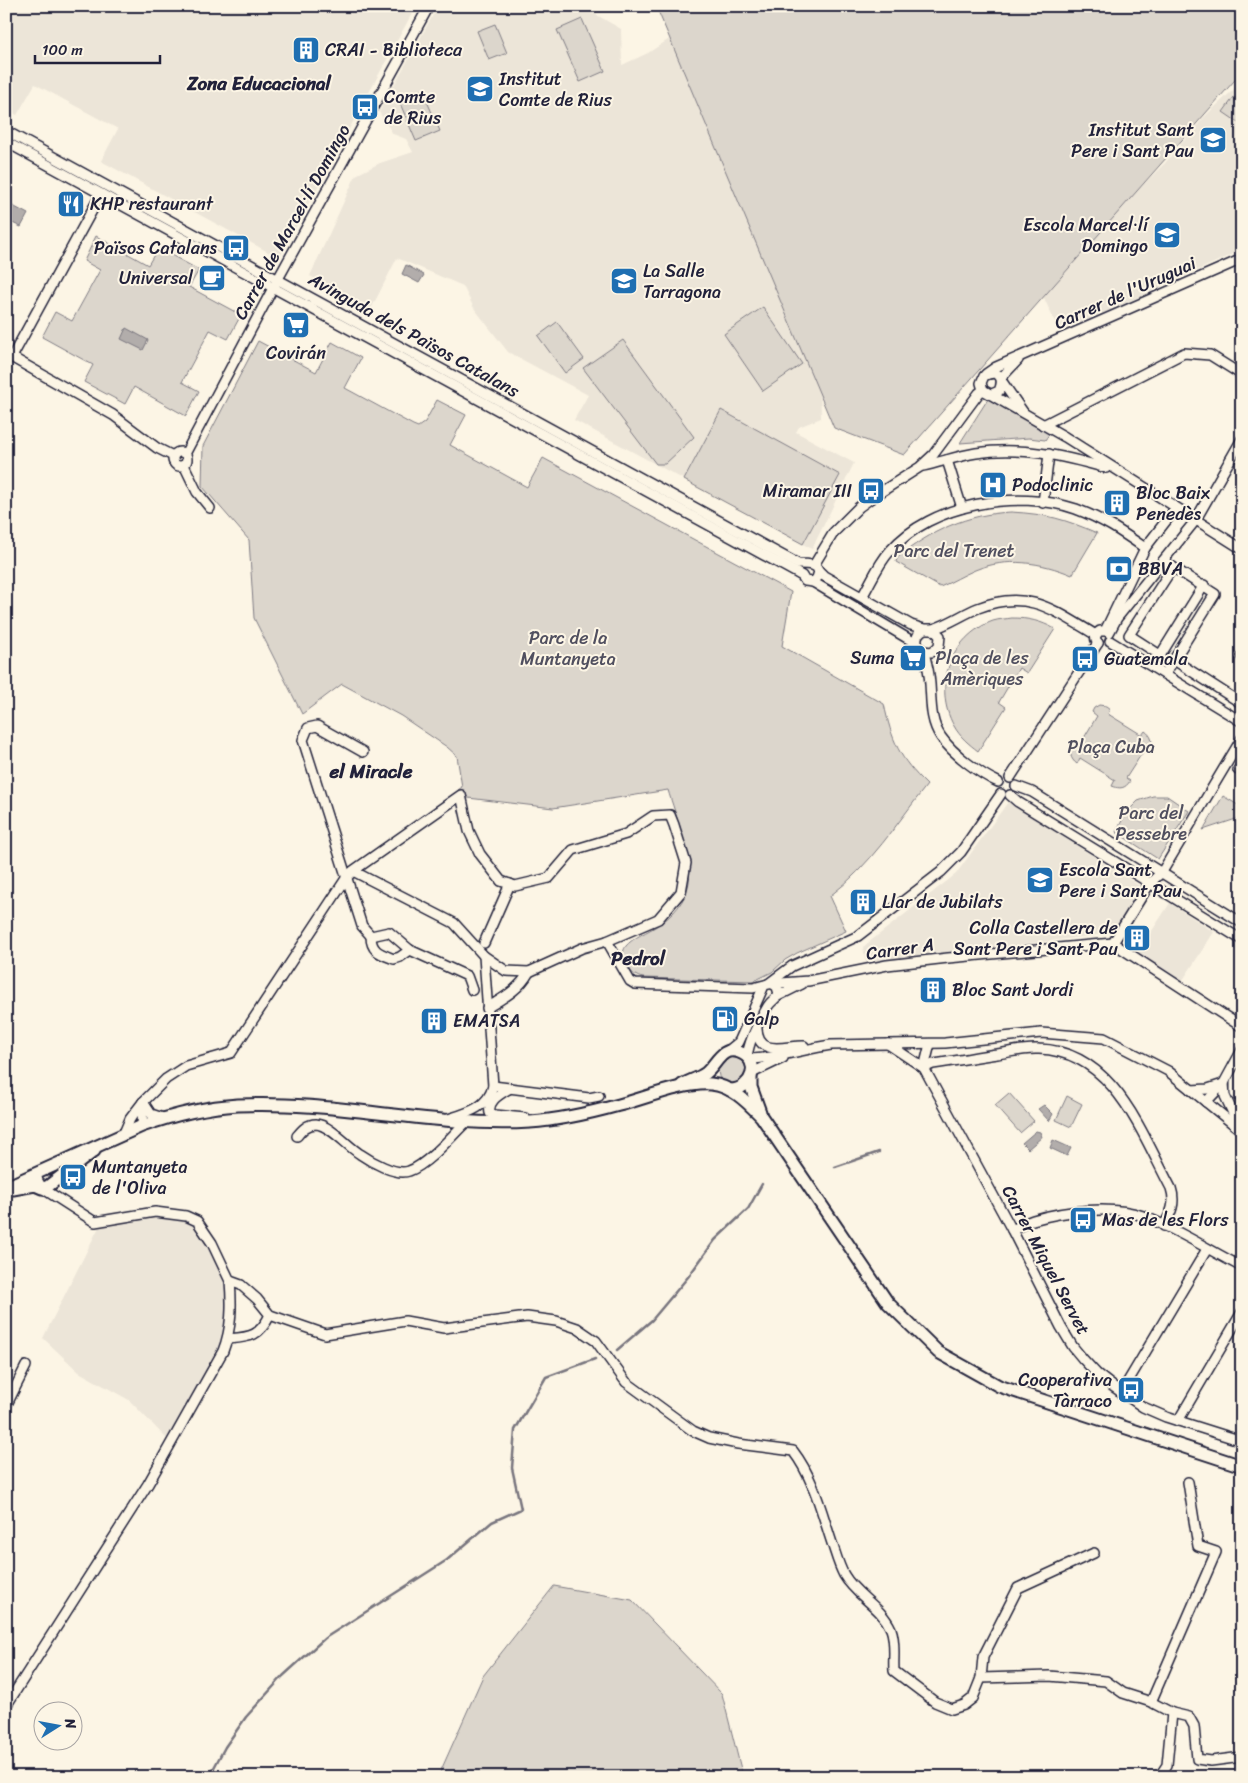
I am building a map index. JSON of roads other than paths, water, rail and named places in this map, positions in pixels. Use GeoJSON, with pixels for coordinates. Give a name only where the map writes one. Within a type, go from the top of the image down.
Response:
{"type":"FeatureCollection","features":[{"type":"Feature","properties":{"kind":"main road"},"geometry":{"type":"LineString","coordinates":[[677,1088],[706,1072],[718,1057],[728,1051],[738,1052],[748,1058],[751,1063],[751,1088],[761,1116]]}},
{"type":"Feature","properties":{"kind":"main road"},"geometry":{"type":"LineString","coordinates":[[714,1062],[713,1076],[725,1088],[742,1088],[752,1075]]}},
{"type":"Feature","properties":{"kind":"main road"},"geometry":{"type":"LineString","coordinates":[[6,1189],[124,1133],[163,1118],[212,1108],[259,1105],[444,1120],[509,1123],[553,1120],[619,1105],[677,1088],[710,1084],[725,1088],[739,1096],[761,1116],[888,1303],[938,1352],[1000,1386],[1242,1466]]}},
{"type":"Feature","properties":{"kind":"main road"},"geometry":{"type":"LineString","coordinates":[[6,1189],[35,1185],[47,1189],[108,1140]]}},
{"type":"Feature","properties":{"kind":"street","name":"Carrer de Marcel·lí Domingo"},"geometry":{"type":"LineString","coordinates":[[185,454],[273,288],[428,6]]}},
{"type":"Feature","properties":{"kind":"street","name":"Avinguda dels Països Catalans"},"geometry":{"type":"LineString","coordinates":[[6,131],[798,564],[813,567],[824,576],[911,624],[929,629]]}},
{"type":"Feature","properties":{"kind":"street","name":"Avinguda dels Països Catalans"},"geometry":{"type":"LineString","coordinates":[[6,142],[802,576],[805,581],[813,582]]}},
{"type":"Feature","properties":{"kind":"street"},"geometry":{"type":"LineString","coordinates":[[102,194],[9,356],[113,415],[157,448],[173,456]]}},
{"type":"Feature","properties":{"kind":"street","name":"Carrer de l'Uruguai"},"geometry":{"type":"LineString","coordinates":[[984,376],[996,367],[1242,259]]}},
{"type":"Feature","properties":{"kind":"street"},"geometry":{"type":"LineString","coordinates":[[1043,424],[1184,353],[1210,356],[1242,375]]}},
{"type":"Feature","properties":{"kind":"street"},"geometry":{"type":"LineString","coordinates":[[802,576],[801,571],[813,567],[834,532],[859,508],[889,486],[920,467],[933,455],[979,393],[999,391],[1002,381],[1022,357]]}},
{"type":"Feature","properties":{"kind":"street"},"geometry":{"type":"LineString","coordinates":[[1025,414],[997,374],[991,372],[984,376],[980,384],[987,392],[1025,414],[1043,424],[1195,521],[1240,544]]}},
{"type":"Feature","properties":{"kind":"street"},"geometry":{"type":"LineString","coordinates":[[607,940],[630,981],[635,984],[753,988],[770,991],[785,983],[797,967],[858,936],[941,872],[961,852],[1005,795],[1014,791],[1013,782],[1103,637],[1195,521],[1242,439]]}},
{"type":"Feature","properties":{"kind":"street"},"geometry":{"type":"LineString","coordinates":[[920,467],[976,453],[997,451],[1049,454],[1116,471]]}},
{"type":"Feature","properties":{"kind":"street"},"geometry":{"type":"LineString","coordinates":[[178,452],[185,454],[187,460],[184,465],[175,465],[172,461],[173,456],[178,452]]}},
{"type":"Feature","properties":{"kind":"street"},"geometry":{"type":"LineString","coordinates":[[1043,502],[1049,454]]}},
{"type":"Feature","properties":{"kind":"street"},"geometry":{"type":"LineString","coordinates":[[947,460],[962,508]]}},
{"type":"Feature","properties":{"kind":"street"},"geometry":{"type":"LineString","coordinates":[[184,465],[197,492],[210,508]]}},
{"type":"Feature","properties":{"kind":"street"},"geometry":{"type":"LineString","coordinates":[[862,597],[890,551],[918,527],[939,516],[962,508],[993,502],[1043,502],[1075,509],[1109,523],[1145,548]]}},
{"type":"Feature","properties":{"kind":"street"},"geometry":{"type":"LineString","coordinates":[[1103,637],[1145,548],[1176,508]]}},
{"type":"Feature","properties":{"kind":"street"},"geometry":{"type":"LineString","coordinates":[[1163,561],[1204,585],[1215,594],[1165,674]]}},
{"type":"Feature","properties":{"kind":"street"},"geometry":{"type":"LineString","coordinates":[[813,567],[818,579],[813,582],[920,648],[932,652],[939,646],[940,636],[929,629]]}},
{"type":"Feature","properties":{"kind":"street"},"geometry":{"type":"LineString","coordinates":[[1160,655],[1130,634],[1173,567]]}},
{"type":"Feature","properties":{"kind":"street"},"geometry":{"type":"LineString","coordinates":[[1153,667],[1204,585]]}},
{"type":"Feature","properties":{"kind":"street"},"geometry":{"type":"LineString","coordinates":[[998,782],[952,750],[940,736],[933,719],[930,703],[930,674],[920,648],[918,635],[929,629],[944,626],[986,605],[1008,600],[1045,605],[1103,637],[1240,721]]}},
{"type":"Feature","properties":{"kind":"street"},"geometry":{"type":"LineString","coordinates":[[1174,660],[1242,702]]}},
{"type":"Feature","properties":{"kind":"street"},"geometry":{"type":"LineString","coordinates":[[363,752],[317,726],[308,728],[303,740],[350,874],[362,926],[371,936],[371,944],[375,951],[394,959],[410,950]]}},
{"type":"Feature","properties":{"kind":"street"},"geometry":{"type":"LineString","coordinates":[[1242,738],[1162,872],[1150,883],[1113,943],[1242,1027]]}},
{"type":"Feature","properties":{"kind":"street"},"geometry":{"type":"LineString","coordinates":[[1242,764],[1238,770],[1242,772]]}},
{"type":"Feature","properties":{"kind":"street"},"geometry":{"type":"LineString","coordinates":[[998,782],[1004,778],[1032,792],[1242,922]]}},
{"type":"Feature","properties":{"kind":"street"},"geometry":{"type":"LineString","coordinates":[[998,782],[998,789],[1005,795],[1242,940]]}},
{"type":"Feature","properties":{"kind":"street"},"geometry":{"type":"LineString","coordinates":[[1026,807],[1032,792]]}},
{"type":"Feature","properties":{"kind":"street"},"geometry":{"type":"LineString","coordinates":[[124,1133],[143,1102],[166,1079],[186,1066],[231,1053],[350,874],[461,795],[469,831],[480,854],[501,880],[515,886],[549,878],[573,850],[626,834],[653,816],[670,816],[686,864],[681,892],[658,918],[607,940],[582,948],[529,972],[506,971],[484,956],[454,923],[350,874]]}},
{"type":"Feature","properties":{"kind":"street"},"geometry":{"type":"LineString","coordinates":[[484,943],[510,884]]}},
{"type":"Feature","properties":{"kind":"street"},"geometry":{"type":"LineString","coordinates":[[371,936],[389,932],[410,950],[467,976],[472,990]]}},
{"type":"Feature","properties":{"kind":"street","name":"Carrer A"},"geometry":{"type":"LineString","coordinates":[[770,991],[808,981],[887,965],[1113,943]]}},
{"type":"Feature","properties":{"kind":"street"},"geometry":{"type":"LineString","coordinates":[[444,1120],[469,1113],[476,1109],[489,1097],[493,1086],[484,956]]}},
{"type":"Feature","properties":{"kind":"street"},"geometry":{"type":"LineString","coordinates":[[728,1051],[739,1042],[770,991],[792,966],[797,967]]}},
{"type":"Feature","properties":{"kind":"street"},"geometry":{"type":"LineString","coordinates":[[797,967],[796,977],[808,981]]}},
{"type":"Feature","properties":{"kind":"street"},"geometry":{"type":"LineString","coordinates":[[487,1008],[516,990],[524,982],[529,972]]}},
{"type":"Feature","properties":{"kind":"street","name":"Carrer A"},"geometry":{"type":"LineString","coordinates":[[785,983],[808,981]]}},
{"type":"Feature","properties":{"kind":"street"},"geometry":{"type":"LineString","coordinates":[[770,991],[770,1004],[748,1049],[748,1058],[788,1055],[832,1045],[930,1044],[1041,1033],[1104,1038],[1168,1071],[1242,1131]]}},
{"type":"Feature","properties":{"kind":"street"},"geometry":{"type":"LineString","coordinates":[[758,1027],[760,1042],[769,1048],[783,1049],[801,1046],[814,1048]]}},
{"type":"Feature","properties":{"kind":"street","name":"Carrer Miquel Servet"},"geometry":{"type":"LineString","coordinates":[[888,1044],[924,1068],[1012,1230],[1061,1327],[1073,1347],[1097,1374],[1143,1407],[1178,1421],[1242,1441]]}},
{"type":"Feature","properties":{"kind":"street"},"geometry":{"type":"LineString","coordinates":[[924,1068],[930,1044]]}},
{"type":"Feature","properties":{"kind":"street"},"geometry":{"type":"LineString","coordinates":[[924,1068],[933,1064],[1026,1049],[1051,1050],[1084,1061],[1095,1068],[1111,1084],[1136,1122],[1171,1188],[1172,1212],[1164,1226]]}},
{"type":"Feature","properties":{"kind":"street"},"geometry":{"type":"LineString","coordinates":[[1206,1102],[1224,1083],[1242,1050]]}},
{"type":"Feature","properties":{"kind":"street"},"geometry":{"type":"LineString","coordinates":[[752,1075],[788,1055]]}},
{"type":"Feature","properties":{"kind":"street"},"geometry":{"type":"LineString","coordinates":[[1242,1072],[1235,1083],[1235,1094],[1242,1098]]}},
{"type":"Feature","properties":{"kind":"street"},"geometry":{"type":"LineString","coordinates":[[1191,1090],[1208,1089],[1224,1083]]}},
{"type":"Feature","properties":{"kind":"street"},"geometry":{"type":"LineString","coordinates":[[1224,1083],[1225,1096],[1242,1131]]}},
{"type":"Feature","properties":{"kind":"street"},"geometry":{"type":"LineString","coordinates":[[493,1086],[589,1098],[600,1096]]}},
{"type":"Feature","properties":{"kind":"street"},"geometry":{"type":"LineString","coordinates":[[490,1113],[489,1108],[493,1100],[510,1088]]}},
{"type":"Feature","properties":{"kind":"street"},"geometry":{"type":"LineString","coordinates":[[1206,1102],[1216,1102],[1225,1096]]}},
{"type":"Feature","properties":{"kind":"street"},"geometry":{"type":"LineString","coordinates":[[143,1102],[151,1114],[163,1118]]}},
{"type":"Feature","properties":{"kind":"street"},"geometry":{"type":"LineString","coordinates":[[142,1126],[143,1102]]}},
{"type":"Feature","properties":{"kind":"street"},"geometry":{"type":"LineString","coordinates":[[476,1109],[483,1109],[495,1115],[553,1120]]}},
{"type":"Feature","properties":{"kind":"street"},"geometry":{"type":"LineString","coordinates":[[134,1114],[142,1126]]}},
{"type":"Feature","properties":{"kind":"street"},"geometry":{"type":"LineString","coordinates":[[297,1136],[304,1128],[314,1124],[324,1126],[360,1154],[394,1172],[409,1171],[432,1156],[467,1121]]}},
{"type":"Feature","properties":{"kind":"street"},"geometry":{"type":"LineString","coordinates":[[6,1706],[148,1484],[223,1351],[228,1339],[231,1321],[230,1281],[212,1243],[197,1221],[186,1216],[155,1212],[95,1222],[47,1189],[38,1181],[38,1173]]}},
{"type":"Feature","properties":{"kind":"street"},"geometry":{"type":"LineString","coordinates":[[1012,1230],[1031,1220],[1059,1214],[1089,1211],[1133,1214],[1164,1226],[1242,1267]]}},
{"type":"Feature","properties":{"kind":"street"},"geometry":{"type":"LineString","coordinates":[[1121,1393],[1207,1249]]}},
{"type":"Feature","properties":{"kind":"street"},"geometry":{"type":"LineString","coordinates":[[230,1281],[241,1285],[257,1299],[270,1315],[326,1334],[405,1322],[444,1328],[527,1317],[556,1321],[578,1328],[596,1341],[626,1382],[692,1431],[709,1438],[738,1444],[793,1451],[802,1463],[814,1492],[843,1574],[876,1607],[891,1628],[894,1639],[894,1671],[935,1702],[952,1709],[964,1706],[973,1698],[981,1678],[983,1657],[1018,1588],[1094,1553]]}},
{"type":"Feature","properties":{"kind":"street"},"geometry":{"type":"LineString","coordinates":[[1178,1421],[1242,1312]]}},
{"type":"Feature","properties":{"kind":"street"},"geometry":{"type":"LineString","coordinates":[[228,1339],[245,1338],[256,1334],[264,1326],[270,1315]]}},
{"type":"Feature","properties":{"kind":"street"},"geometry":{"type":"LineString","coordinates":[[6,1406],[26,1366]]}},
{"type":"Feature","properties":{"kind":"street"},"geometry":{"type":"LineString","coordinates":[[1151,1702],[1216,1552],[1198,1546],[1188,1482]]}},
{"type":"Feature","properties":{"kind":"street"},"geometry":{"type":"LineString","coordinates":[[981,1678],[1049,1676],[1106,1681],[1123,1693],[1151,1702],[1172,1713],[1189,1717],[1194,1726],[1197,1759],[1211,1760],[1242,1757]]}},
{"type":"Feature","properties":{"kind":"street"},"geometry":{"type":"LineString","coordinates":[[1159,1777],[1167,1764],[1172,1713]]}},
{"type":"Feature","properties":{"kind":"waterway"},"geometry":{"type":"LineString","coordinates":[[835,1167],[879,1152]]}},
{"type":"Feature","properties":{"kind":"waterway"},"geometry":{"type":"LineString","coordinates":[[617,1350],[652,1320],[688,1277],[715,1240],[748,1209],[762,1184]]}},
{"type":"Feature","properties":{"kind":"waterway"},"geometry":{"type":"LineString","coordinates":[[209,1777],[225,1747],[246,1717],[283,1676],[325,1638],[447,1560],[492,1522],[521,1509],[512,1468],[515,1430],[546,1377],[595,1359]]}},
{"type":"Feature","properties":{"kind":"place","name":"CRAI - Biblioteca"},"geometry":{"type":"Point","coordinates":[306,50]}},
{"type":"Feature","properties":{"kind":"place","name":"Institut Comte de Rius"},"geometry":{"type":"Point","coordinates":[480,89]}},
{"type":"Feature","properties":{"kind":"place","name":"Comte de Rius"},"geometry":{"type":"Point","coordinates":[365,107]}},
{"type":"Feature","properties":{"kind":"place","name":"Institut Sant Pere i Sant Pau"},"geometry":{"type":"Point","coordinates":[1213,140]}},
{"type":"Feature","properties":{"kind":"place","name":"KHP restaurant"},"geometry":{"type":"Point","coordinates":[71,204]}},
{"type":"Feature","properties":{"kind":"place","name":"Escola Marcel·lí Domingo"},"geometry":{"type":"Point","coordinates":[1167,235]}},
{"type":"Feature","properties":{"kind":"place","name":"Països Catalans"},"geometry":{"type":"Point","coordinates":[236,248]}},
{"type":"Feature","properties":{"kind":"place","name":"Universal"},"geometry":{"type":"Point","coordinates":[212,278]}},
{"type":"Feature","properties":{"kind":"place","name":"La Salle Tarragona"},"geometry":{"type":"Point","coordinates":[624,281]}},
{"type":"Feature","properties":{"kind":"place","name":"Covirán"},"geometry":{"type":"Point","coordinates":[296,325]}},
{"type":"Feature","properties":{"kind":"place","name":"Podoclinic"},"geometry":{"type":"Point","coordinates":[993,485]}},
{"type":"Feature","properties":{"kind":"place","name":"Miramar III"},"geometry":{"type":"Point","coordinates":[871,491]}},
{"type":"Feature","properties":{"kind":"place","name":"Bloc Baix Penedès"},"geometry":{"type":"Point","coordinates":[1117,503]}},
{"type":"Feature","properties":{"kind":"place","name":"BBVA"},"geometry":{"type":"Point","coordinates":[1119,569]}},
{"type":"Feature","properties":{"kind":"place","name":"Suma"},"geometry":{"type":"Point","coordinates":[913,658]}},
{"type":"Feature","properties":{"kind":"place","name":"Guatemala"},"geometry":{"type":"Point","coordinates":[1085,659]}},
{"type":"Feature","properties":{"kind":"place","name":"Escola Sant Pere i Sant Pau"},"geometry":{"type":"Point","coordinates":[1040,880]}},
{"type":"Feature","properties":{"kind":"place","name":"Llar de Jubilats"},"geometry":{"type":"Point","coordinates":[863,902]}},
{"type":"Feature","properties":{"kind":"place","name":"Colla Castellera de Sant Pere i Sant Pau"},"geometry":{"type":"Point","coordinates":[1137,938]}},
{"type":"Feature","properties":{"kind":"place","name":"Bloc Sant Jordi"},"geometry":{"type":"Point","coordinates":[933,990]}},
{"type":"Feature","properties":{"kind":"place","name":"Galp"},"geometry":{"type":"Point","coordinates":[725,1019]}},
{"type":"Feature","properties":{"kind":"place","name":"EMATSA"},"geometry":{"type":"Point","coordinates":[434,1021]}},
{"type":"Feature","properties":{"kind":"place","name":"Muntanyeta de l'Oliva"},"geometry":{"type":"Point","coordinates":[73,1177]}},
{"type":"Feature","properties":{"kind":"place","name":"Mas de les Flors"},"geometry":{"type":"Point","coordinates":[1083,1220]}},
{"type":"Feature","properties":{"kind":"place","name":"Cooperativa Tàrraco"},"geometry":{"type":"Point","coordinates":[1131,1390]}},
{"type":"Feature","properties":{"kind":"district","name":"Zona Educacional"},"geometry":{"type":"Point","coordinates":[259,83]}},
{"type":"Feature","properties":{"kind":"district","name":"el Miracle"},"geometry":{"type":"Point","coordinates":[371,771]}},
{"type":"Feature","properties":{"kind":"district","name":"Pedrol"},"geometry":{"type":"Point","coordinates":[638,958]}},
{"type":"Feature","properties":{"kind":"park label","name":"Parc del Trenet"},"geometry":{"type":"Point","coordinates":[954,551]}},
{"type":"Feature","properties":{"kind":"park label","name":"Parc de la Muntanyeta"},"geometry":{"type":"Point","coordinates":[568,648]}},
{"type":"Feature","properties":{"kind":"park label","name":"Plaça de les Amèriques"},"geometry":{"type":"Point","coordinates":[982,668]}},
{"type":"Feature","properties":{"kind":"park label","name":"Plaça Cuba"},"geometry":{"type":"Point","coordinates":[1111,747]}},
{"type":"Feature","properties":{"kind":"park label","name":"Parc del Pessebre"},"geometry":{"type":"Point","coordinates":[1151,823]}}]}
